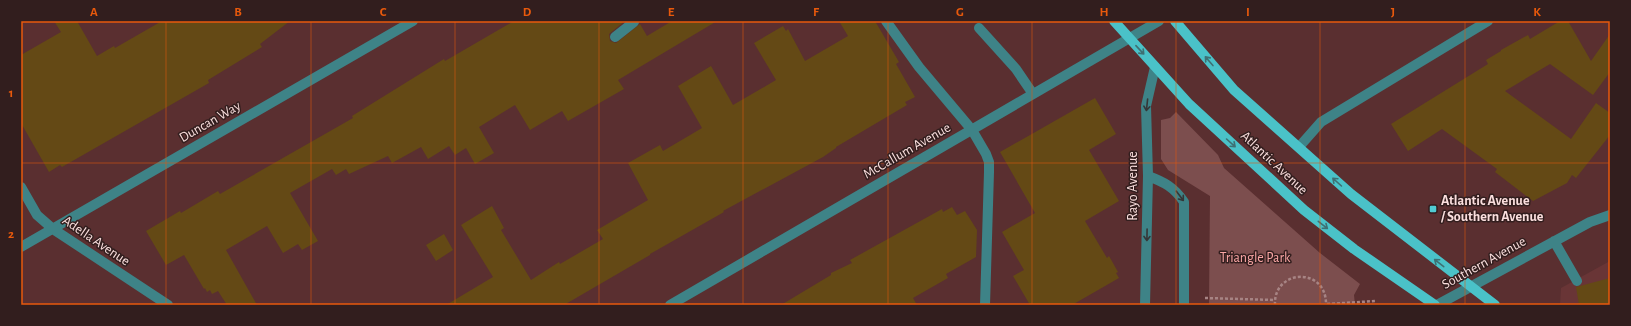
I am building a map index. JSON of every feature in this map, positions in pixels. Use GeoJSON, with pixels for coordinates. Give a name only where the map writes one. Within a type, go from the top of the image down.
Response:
{"type":"FeatureCollection","features":[{"type":"Feature","properties":{"kind":"main road","name":"Atlantic Avenue"},"geometry":{"type":"LineString","coordinates":[[1114,21],[1189,104],[1304,210],[1354,249],[1436,305]]}},
{"type":"Feature","properties":{"kind":"main road","name":"Atlantic Avenue"},"geometry":{"type":"LineString","coordinates":[[1175,21],[1234,90],[1351,194],[1496,305]]}},
{"type":"Feature","properties":{"kind":"street","name":"Duncan Way"},"geometry":{"type":"LineString","coordinates":[[21,247],[413,21]]}},
{"type":"Feature","properties":{"kind":"street"},"geometry":{"type":"LineString","coordinates":[[614,37],[634,21]]}},
{"type":"Feature","properties":{"kind":"street"},"geometry":{"type":"LineString","coordinates":[[886,21],[920,67],[972,130],[989,162],[985,305]]}},
{"type":"Feature","properties":{"kind":"street","name":"McCallum Avenue"},"geometry":{"type":"LineString","coordinates":[[670,305],[1159,21]]}},
{"type":"Feature","properties":{"kind":"street"},"geometry":{"type":"LineString","coordinates":[[1298,147],[1321,122],[1488,21]]}},
{"type":"Feature","properties":{"kind":"street"},"geometry":{"type":"LineString","coordinates":[[979,28],[1016,69],[1033,94]]}},
{"type":"Feature","properties":{"kind":"street","name":"Rayo Avenue"},"geometry":{"type":"LineString","coordinates":[[1146,305],[1148,176],[1146,106],[1155,67]]}},
{"type":"Feature","properties":{"kind":"street"},"geometry":{"type":"LineString","coordinates":[[1148,176],[1165,182],[1177,192],[1184,202],[1184,305]]}},
{"type":"Feature","properties":{"kind":"street","name":"Adella Avenue"},"geometry":{"type":"LineString","coordinates":[[21,187],[37,215],[53,229],[168,305]]}},
{"type":"Feature","properties":{"kind":"street"},"geometry":{"type":"LineString","coordinates":[[1590,222],[1610,206]]}},
{"type":"Feature","properties":{"kind":"street","name":"Southern Avenue"},"geometry":{"type":"LineString","coordinates":[[1436,305],[1590,222],[1610,214]]}},
{"type":"Feature","properties":{"kind":"street"},"geometry":{"type":"LineString","coordinates":[[1554,241],[1577,281]]}},
{"type":"Feature","properties":{"kind":"path"},"geometry":{"type":"LineString","coordinates":[[1275,305],[1277,292],[1282,284],[1290,279],[1298,277],[1307,277],[1322,287],[1326,295],[1327,304],[1375,301]]}},
{"type":"Feature","properties":{"kind":"path"},"geometry":{"type":"LineString","coordinates":[[1205,298],[1275,300]]}},
{"type":"Feature","properties":{"kind":"shaded area"},"geometry":{"type":"Polygon","coordinates":[[[1610,261],[1610,305],[1560,305],[1561,288],[1610,261]]]}},
{"type":"Feature","properties":{"kind":"green space","name":"Triangle Park"},"geometry":{"type":"Polygon","coordinates":[[[1176,112],[1218,155],[1224,168],[1320,253],[1360,284],[1354,295],[1355,305],[1209,305],[1210,196],[1168,170],[1161,159],[1161,120],[1170,118],[1176,112]]]}},
{"type":"Feature","properties":{"kind":"building"},"geometry":{"type":"Polygon","coordinates":[[[54,21],[77,21],[97,56],[114,46],[115,48],[162,21],[290,21],[260,44],[262,47],[208,80],[209,83],[62,167],[60,165],[49,172],[21,123],[21,55],[61,32],[54,21]]]}},
{"type":"Feature","properties":{"kind":"building"},"geometry":{"type":"Polygon","coordinates":[[[514,21],[625,21],[609,34],[610,41],[616,43],[640,24],[647,36],[672,21],[717,21],[618,80],[624,89],[568,121],[562,111],[530,130],[515,105],[479,127],[494,153],[475,164],[466,148],[455,155],[449,146],[428,159],[421,147],[392,163],[388,156],[349,174],[346,169],[336,175],[332,169],[290,193],[318,241],[302,250],[298,244],[283,253],[267,226],[226,250],[257,305],[227,305],[218,291],[212,294],[210,290],[207,292],[184,255],[166,265],[146,231],[180,211],[181,213],[218,191],[220,194],[353,118],[352,116],[444,59],[445,61],[514,21]]]}},
{"type":"Feature","properties":{"kind":"building"},"geometry":{"type":"Polygon","coordinates":[[[839,21],[875,21],[899,62],[896,64],[915,97],[905,102],[907,105],[836,147],[823,157],[723,211],[724,212],[564,305],[446,305],[493,277],[461,225],[492,206],[504,228],[501,230],[531,280],[559,262],[560,264],[603,239],[597,230],[648,200],[628,163],[660,145],[663,151],[702,128],[678,86],[711,66],[733,105],[776,80],[754,43],[783,26],[786,31],[788,29],[805,61],[848,36],[839,21]]]}},
{"type":"Feature","properties":{"kind":"building"},"geometry":{"type":"Polygon","coordinates":[[[1560,21],[1568,21],[1591,61],[1610,34],[1610,72],[1593,95],[1550,64],[1505,91],[1571,139],[1596,103],[1610,113],[1610,135],[1576,178],[1572,175],[1567,183],[1533,201],[1495,172],[1497,169],[1442,129],[1408,151],[1391,124],[1488,64],[1486,60],[1501,50],[1528,35],[1530,39],[1560,21]]]}},
{"type":"Feature","properties":{"kind":"building"},"geometry":{"type":"Polygon","coordinates":[[[1095,98],[1116,134],[1089,150],[1119,201],[1085,221],[1107,258],[1109,256],[1118,272],[1116,273],[1119,278],[1072,305],[1030,305],[1013,276],[1024,270],[1002,232],[1035,213],[1000,152],[1095,98]]]}},
{"type":"Feature","properties":{"kind":"building"},"geometry":{"type":"Polygon","coordinates":[[[952,207],[957,215],[965,211],[977,230],[976,257],[946,274],[948,278],[913,298],[917,305],[781,305],[831,275],[831,273],[852,263],[850,260],[942,209],[943,212],[952,207]]]}},
{"type":"Feature","properties":{"kind":"building"},"geometry":{"type":"Polygon","coordinates":[[[444,234],[453,250],[436,261],[426,245],[444,234]]]}},
{"type":"Feature","properties":{"kind":"building"},"geometry":{"type":"Polygon","coordinates":[[[1610,278],[1610,305],[1579,305],[1576,287],[1610,278]]]}},
{"type":"Feature","properties":{"kind":"place","name":"Atlantic Avenue / Southern Avenue"},"geometry":{"type":"Point","coordinates":[1433,209]}}]}
